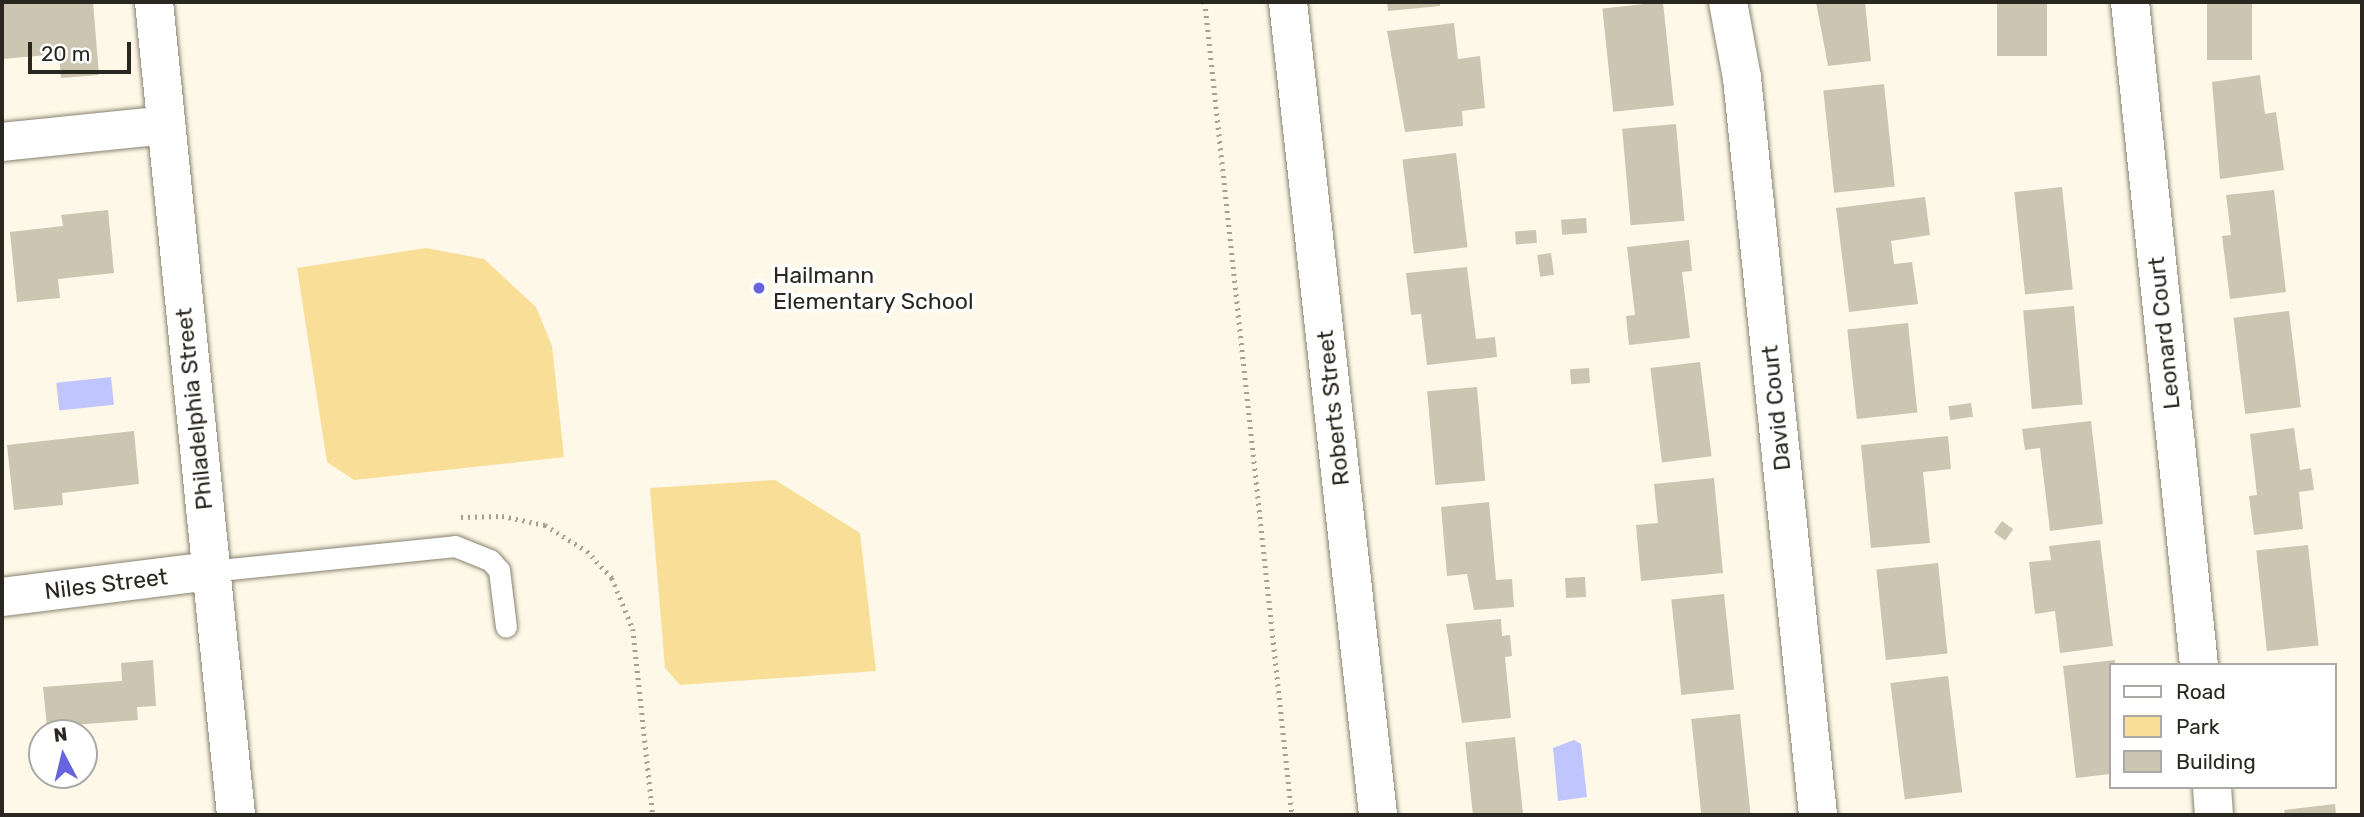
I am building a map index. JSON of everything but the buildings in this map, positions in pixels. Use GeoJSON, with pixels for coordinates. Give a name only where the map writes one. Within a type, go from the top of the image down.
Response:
{"type":"FeatureCollection","features":[{"type":"Feature","properties":{"kind":"street","name":"Philadelphia Street"},"geometry":{"type":"LineString","coordinates":[[153,2],[236,815]]}},
{"type":"Feature","properties":{"kind":"street","name":"Roberts Street"},"geometry":{"type":"LineString","coordinates":[[1287,2],[1378,815]]}},
{"type":"Feature","properties":{"kind":"street","name":"David Court"},"geometry":{"type":"LineString","coordinates":[[1728,2],[1742,78],[1818,815]]}},
{"type":"Feature","properties":{"kind":"street","name":"Leonard Court"},"geometry":{"type":"LineString","coordinates":[[2130,2],[2199,663]]}},
{"type":"Feature","properties":{"kind":"street"},"geometry":{"type":"LineString","coordinates":[[2,142],[166,125]]}},
{"type":"Feature","properties":{"kind":"street","name":"Niles Street"},"geometry":{"type":"LineString","coordinates":[[2,597],[210,571]]}},
{"type":"Feature","properties":{"kind":"street"},"geometry":{"type":"LineString","coordinates":[[2211,789],[2214,815]]}},
{"type":"Feature","properties":{"kind":"lane"},"geometry":{"type":"LineString","coordinates":[[210,571],[455,546],[490,559],[499,570],[506,627]]}},
{"type":"Feature","properties":{"kind":"path"},"geometry":{"type":"LineString","coordinates":[[1205,2],[1292,815]]}},
{"type":"Feature","properties":{"kind":"green space"},"geometry":{"type":"Polygon","coordinates":[[[426,248],[484,259],[536,307],[552,346],[564,457],[354,480],[327,462],[297,268],[426,248]]]}},
{"type":"Feature","properties":{"kind":"green space"},"geometry":{"type":"Polygon","coordinates":[[[775,480],[860,533],[876,671],[680,685],[665,668],[650,488],[775,480]]]}},
{"type":"Feature","properties":{"kind":"water"},"geometry":{"type":"Polygon","coordinates":[[[111,377],[114,405],[59,411],[56,383],[111,377]]]}},
{"type":"Feature","properties":{"kind":"water"},"geometry":{"type":"Polygon","coordinates":[[[1574,740],[1581,744],[1587,797],[1558,801],[1553,748],[1574,740]]]}},
{"type":"Feature","properties":{"kind":"place","name":"Hailmann Elementary School"},"geometry":{"type":"Point","coordinates":[759,288]}}]}
